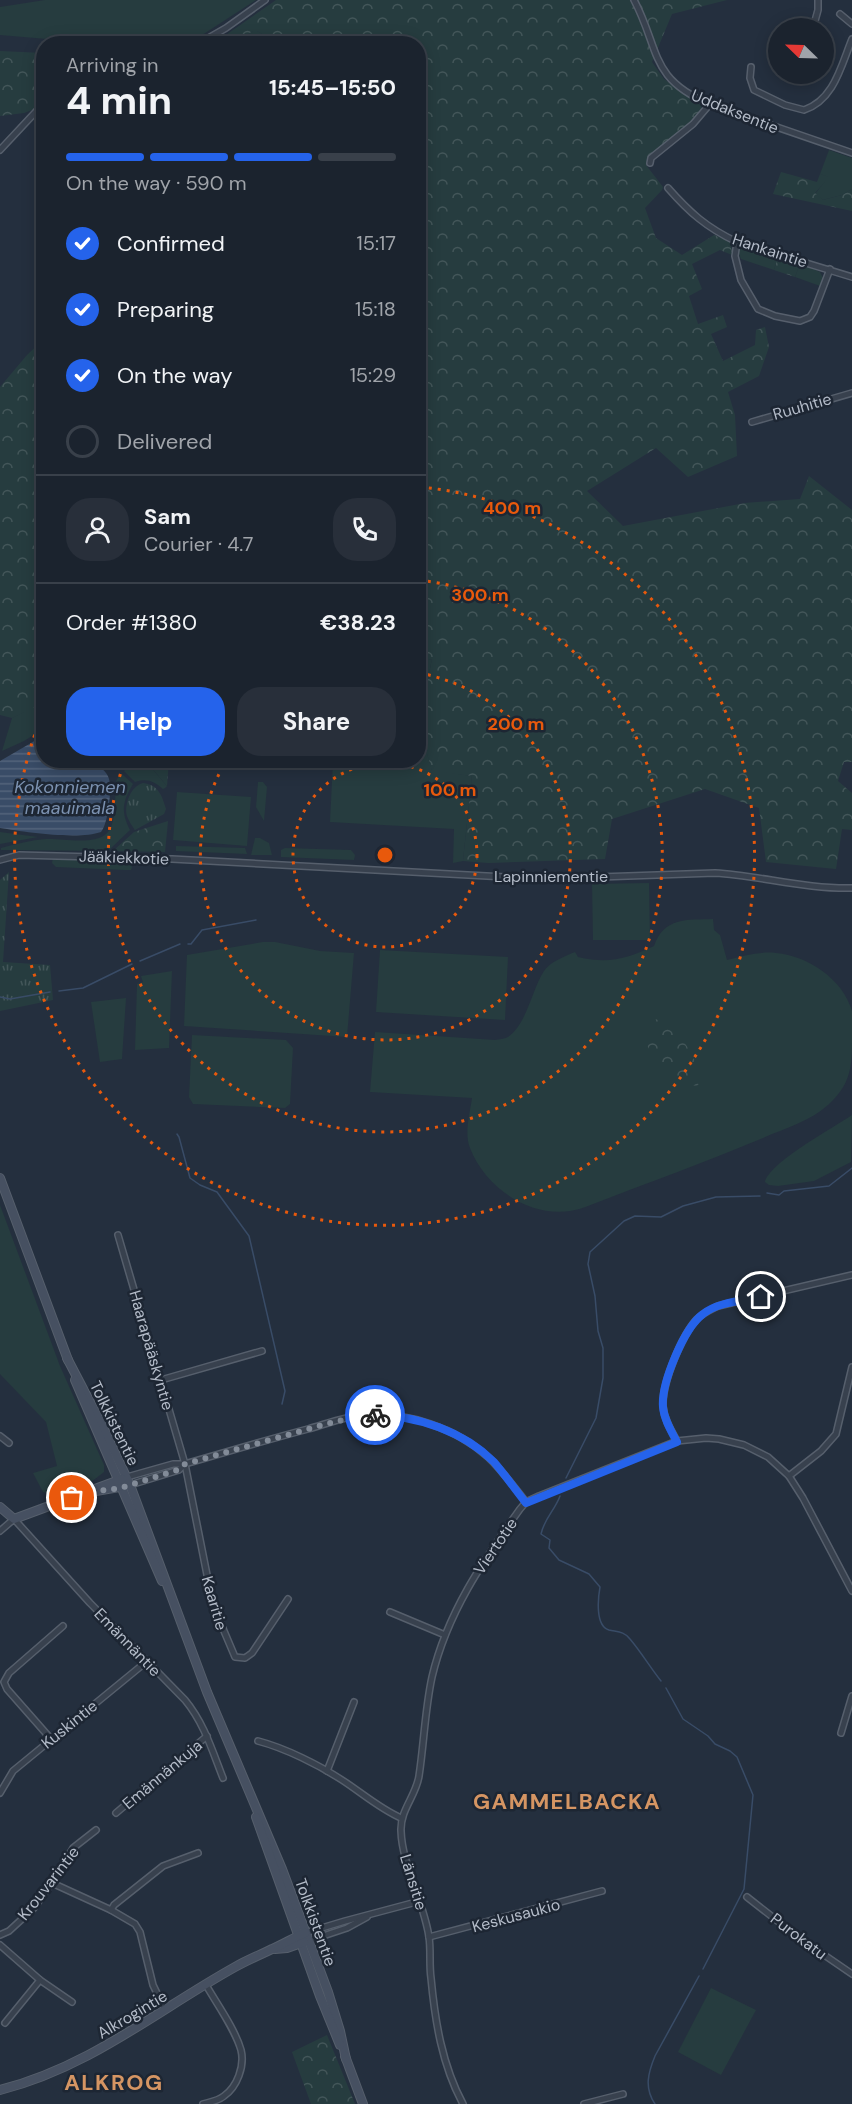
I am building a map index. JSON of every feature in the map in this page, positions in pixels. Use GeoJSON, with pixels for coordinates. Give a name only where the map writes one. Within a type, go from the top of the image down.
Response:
{"type":"FeatureCollection","features":[{"type":"Feature","properties":{"kind":"street"},"geometry":{"type":"LineString","coordinates":[[212,36],[265,0]]}},
{"type":"Feature","properties":{"kind":"street","name":"Uddaksentie"},"geometry":{"type":"LineString","coordinates":[[634,0],[661,66],[672,81],[683,90],[711,104],[852,153]]}},
{"type":"Feature","properties":{"kind":"street"},"geometry":{"type":"LineString","coordinates":[[816,18],[818,0]]}},
{"type":"Feature","properties":{"kind":"street"},"geometry":{"type":"LineString","coordinates":[[840,14],[851,25]]}},
{"type":"Feature","properties":{"kind":"street"},"geometry":{"type":"LineString","coordinates":[[751,67],[750,78],[754,90],[785,105],[804,110],[824,99],[831,90],[852,39]]}},
{"type":"Feature","properties":{"kind":"street"},"geometry":{"type":"LineString","coordinates":[[650,163],[651,158],[693,124],[711,104]]}},
{"type":"Feature","properties":{"kind":"street"},"geometry":{"type":"LineString","coordinates":[[0,150],[36,112]]}},
{"type":"Feature","properties":{"kind":"street","name":"Hankaintie"},"geometry":{"type":"LineString","coordinates":[[668,188],[697,219],[737,242],[852,277]]}},
{"type":"Feature","properties":{"kind":"street"},"geometry":{"type":"LineString","coordinates":[[737,242],[735,256],[741,280],[758,309],[775,316],[800,321],[810,317],[830,269]]}},
{"type":"Feature","properties":{"kind":"street","name":"Ruuhitie"},"geometry":{"type":"LineString","coordinates":[[752,422],[852,393]]}},
{"type":"Feature","properties":{"kind":"street","name":"Jääkiekkotie"},"geometry":{"type":"LineString","coordinates":[[0,860],[19,855],[47,855],[249,862]]}},
{"type":"Feature","properties":{"kind":"street","name":"Lapinniementie"},"geometry":{"type":"LineString","coordinates":[[249,862],[541,879],[715,873],[789,883],[852,888]]}},
{"type":"Feature","properties":{"kind":"street","name":"Tolkkistentie"},"geometry":{"type":"LineString","coordinates":[[0,1178],[81,1395],[155,1568],[173,1604]]}},
{"type":"Feature","properties":{"kind":"street","name":"Haarapääskyntie"},"geometry":{"type":"LineString","coordinates":[[118,1235],[185,1464]]}},
{"type":"Feature","properties":{"kind":"street"},"geometry":{"type":"LineString","coordinates":[[677,1442],[667,1422],[663,1398],[676,1358],[690,1329],[703,1313],[718,1306],[852,1275]]}},
{"type":"Feature","properties":{"kind":"street"},"geometry":{"type":"LineString","coordinates":[[161,1380],[262,1351]]}},
{"type":"Feature","properties":{"kind":"street","name":"Tolkkistentie"},"geometry":{"type":"LineString","coordinates":[[67,1358],[86,1392],[128,1481],[207,1692],[282,1869],[323,2005],[363,2104]]}},
{"type":"Feature","properties":{"kind":"street"},"geometry":{"type":"LineString","coordinates":[[789,1476],[821,1451],[836,1434],[852,1367]]}},
{"type":"Feature","properties":{"kind":"street"},"geometry":{"type":"LineString","coordinates":[[0,1531],[14,1519],[91,1492],[108,1483],[119,1484],[173,1464],[185,1464],[364,1415],[407,1418],[449,1432],[470,1443],[495,1464],[526,1503]]}},
{"type":"Feature","properties":{"kind":"street"},"geometry":{"type":"LineString","coordinates":[[0,1436],[9,1443]]}},
{"type":"Feature","properties":{"kind":"street","name":"Viertotie"},"geometry":{"type":"LineString","coordinates":[[401,1818],[418,1780],[429,1695],[445,1635],[477,1570],[526,1503],[691,1438],[712,1438],[744,1445],[768,1457],[789,1476],[852,1591]]}},
{"type":"Feature","properties":{"kind":"street","name":"Kaaritie"},"geometry":{"type":"LineString","coordinates":[[185,1464],[213,1605],[235,1657],[245,1658],[252,1653],[288,1599]]}},
{"type":"Feature","properties":{"kind":"street"},"geometry":{"type":"LineString","coordinates":[[0,1507],[14,1519]]}},
{"type":"Feature","properties":{"kind":"street","name":"Emännäntie"},"geometry":{"type":"LineString","coordinates":[[14,1519],[90,1603],[190,1707],[207,1736],[223,1778]]}},
{"type":"Feature","properties":{"kind":"street"},"geometry":{"type":"LineString","coordinates":[[390,1612],[445,1635]]}},
{"type":"Feature","properties":{"kind":"street"},"geometry":{"type":"LineString","coordinates":[[51,1739],[7,1689],[4,1682],[9,1673],[63,1626]]}},
{"type":"Feature","properties":{"kind":"street","name":"Kuskintie"},"geometry":{"type":"LineString","coordinates":[[0,1792],[13,1771],[146,1662]]}},
{"type":"Feature","properties":{"kind":"street"},"geometry":{"type":"LineString","coordinates":[[841,1733],[852,1696]]}},
{"type":"Feature","properties":{"kind":"street"},"geometry":{"type":"LineString","coordinates":[[327,1771],[354,1702]]}},
{"type":"Feature","properties":{"kind":"street","name":"Emännänkuja"},"geometry":{"type":"LineString","coordinates":[[116,1813],[207,1736]]}},
{"type":"Feature","properties":{"kind":"street"},"geometry":{"type":"LineString","coordinates":[[258,1742],[272,1745],[327,1771],[385,1810],[401,1818]]}},
{"type":"Feature","properties":{"kind":"street","name":"Länsitie"},"geometry":{"type":"LineString","coordinates":[[401,1818],[400,1832],[429,1937],[431,1977],[443,2060],[463,2104]]}},
{"type":"Feature","properties":{"kind":"street","name":"Krouvarintie"},"geometry":{"type":"LineString","coordinates":[[0,1935],[9,1931],[34,1908],[73,1848],[96,1830]]}},
{"type":"Feature","properties":{"kind":"street"},"geometry":{"type":"LineString","coordinates":[[111,1910],[114,1905],[163,1866],[198,1853]]}},
{"type":"Feature","properties":{"kind":"street"},"geometry":{"type":"LineString","coordinates":[[52,1883],[111,1910],[138,1928],[153,1985],[165,2010]]}},
{"type":"Feature","properties":{"kind":"street","name":"Keskusaukio"},"geometry":{"type":"LineString","coordinates":[[429,1937],[602,1891]]}},
{"type":"Feature","properties":{"kind":"street","name":"Purokatu"},"geometry":{"type":"LineString","coordinates":[[747,1897],[798,1937],[852,1974]]}},
{"type":"Feature","properties":{"kind":"street"},"geometry":{"type":"LineString","coordinates":[[303,1938],[347,1928],[371,1915],[420,1901]]}},
{"type":"Feature","properties":{"kind":"street","name":"Alkrogintie"},"geometry":{"type":"LineString","coordinates":[[0,2090],[44,2077],[78,2061],[119,2039],[234,1968],[273,1949],[287,1948],[303,1938]]}},
{"type":"Feature","properties":{"kind":"street"},"geometry":{"type":"LineString","coordinates":[[0,1945],[40,1980],[72,2002]]}},
{"type":"Feature","properties":{"kind":"street"},"geometry":{"type":"LineString","coordinates":[[5,2023],[40,1980]]}},
{"type":"Feature","properties":{"kind":"street"},"geometry":{"type":"LineString","coordinates":[[203,2104],[216,2101],[229,2092],[238,2076],[242,2056],[237,2042],[206,1985]]}},
{"type":"Feature","properties":{"kind":"street"},"geometry":{"type":"LineString","coordinates":[[584,2104],[623,2094]]}},
{"type":"Feature","properties":{"kind":"green space"},"geometry":{"type":"Polygon","coordinates":[[[45,0],[256,0],[201,36],[36,36],[36,38],[0,35],[0,7],[45,0]]]}},
{"type":"Feature","properties":{"kind":"green space"},"geometry":{"type":"Polygon","coordinates":[[[276,0],[727,0],[672,14],[652,62],[664,79],[702,106],[699,114],[648,158],[646,165],[663,187],[645,208],[656,238],[682,255],[714,235],[731,242],[732,255],[720,250],[692,264],[702,289],[689,296],[698,324],[723,315],[727,327],[711,334],[723,361],[755,345],[756,330],[765,327],[769,347],[759,376],[728,392],[735,415],[737,456],[688,477],[656,448],[587,491],[623,526],[745,503],[800,499],[809,476],[852,510],[852,762],[844,762],[838,781],[852,793],[852,830],[842,829],[836,869],[766,862],[759,808],[705,789],[612,819],[605,859],[489,863],[463,861],[472,776],[432,771],[426,750],[426,689],[432,659],[426,660],[426,36],[266,36],[253,31],[246,36],[224,36],[276,0]]]}},
{"type":"Feature","properties":{"kind":"green space"},"geometry":{"type":"Polygon","coordinates":[[[257,31],[266,36],[246,36],[257,31]]]}},
{"type":"Feature","properties":{"kind":"green space"},"geometry":{"type":"Polygon","coordinates":[[[0,51],[36,53],[36,109],[24,113],[0,116],[0,51]]]}},
{"type":"Feature","properties":{"kind":"green space"},"geometry":{"type":"Polygon","coordinates":[[[829,150],[852,158],[852,189],[842,195],[823,200],[815,194],[828,177],[820,174],[829,150]]]}},
{"type":"Feature","properties":{"kind":"green space"},"geometry":{"type":"Polygon","coordinates":[[[781,172],[817,182],[820,174],[829,177],[815,193],[823,200],[842,195],[852,189],[852,211],[773,194],[781,172]]]}},
{"type":"Feature","properties":{"kind":"green space"},"geometry":{"type":"Polygon","coordinates":[[[740,246],[778,257],[774,270],[741,259],[737,249],[740,246]]]}},
{"type":"Feature","properties":{"kind":"green space"},"geometry":{"type":"Polygon","coordinates":[[[778,257],[800,263],[795,277],[774,270],[778,257]]]}},
{"type":"Feature","properties":{"kind":"green space"},"geometry":{"type":"Polygon","coordinates":[[[800,263],[820,272],[823,278],[820,286],[795,277],[800,263]]]}},
{"type":"Feature","properties":{"kind":"green space"},"geometry":{"type":"Polygon","coordinates":[[[36,347],[36,706],[12,718],[0,715],[0,387],[36,347]]]}},
{"type":"Feature","properties":{"kind":"green space"},"geometry":{"type":"Polygon","coordinates":[[[432,659],[426,689],[426,660],[432,659]]]}},
{"type":"Feature","properties":{"kind":"green space"},"geometry":{"type":"Polygon","coordinates":[[[36,705],[36,733],[2,751],[12,718],[36,705]]]}},
{"type":"Feature","properties":{"kind":"green space"},"geometry":{"type":"Polygon","coordinates":[[[426,749],[432,770],[472,776],[463,861],[453,863],[454,829],[330,822],[333,768],[426,768],[426,749]]]}},
{"type":"Feature","properties":{"kind":"green space"},"geometry":{"type":"Polygon","coordinates":[[[127,768],[152,768],[167,786],[163,789],[150,781],[135,782],[124,771],[127,768]]]}},
{"type":"Feature","properties":{"kind":"green space"},"geometry":{"type":"Polygon","coordinates":[[[152,768],[168,768],[167,786],[152,768]]]}},
{"type":"Feature","properties":{"kind":"green space"},"geometry":{"type":"Polygon","coordinates":[[[120,774],[133,784],[124,807],[125,818],[130,830],[108,851],[1,850],[1,848],[35,840],[92,840],[107,834],[113,822],[116,781],[120,774]]]}},
{"type":"Feature","properties":{"kind":"green space"},"geometry":{"type":"Polygon","coordinates":[[[258,782],[263,782],[267,787],[264,821],[256,807],[258,782]]]}},
{"type":"Feature","properties":{"kind":"green space"},"geometry":{"type":"Polygon","coordinates":[[[143,783],[156,789],[166,809],[164,814],[135,830],[127,816],[127,806],[129,796],[143,783]]]}},
{"type":"Feature","properties":{"kind":"green space"},"geometry":{"type":"Polygon","coordinates":[[[177,792],[251,797],[247,846],[173,840],[177,792]]]}},
{"type":"Feature","properties":{"kind":"green space"},"geometry":{"type":"Polygon","coordinates":[[[168,821],[165,852],[113,851],[134,832],[168,821]]]}},
{"type":"Feature","properties":{"kind":"green space"},"geometry":{"type":"Polygon","coordinates":[[[0,832],[38,837],[0,844],[0,832]]]}},
{"type":"Feature","properties":{"kind":"green space"},"geometry":{"type":"Polygon","coordinates":[[[255,838],[269,843],[272,855],[251,855],[255,838]]]}},
{"type":"Feature","properties":{"kind":"green space"},"geometry":{"type":"Polygon","coordinates":[[[176,846],[245,848],[247,854],[176,851],[176,846]]]}},
{"type":"Feature","properties":{"kind":"green space"},"geometry":{"type":"Polygon","coordinates":[[[285,848],[351,850],[355,855],[354,860],[281,857],[281,850],[285,848]]]}},
{"type":"Feature","properties":{"kind":"green space"},"geometry":{"type":"Polygon","coordinates":[[[53,858],[130,862],[132,867],[131,870],[125,870],[56,867],[52,863],[53,858]]]}},
{"type":"Feature","properties":{"kind":"green space"},"geometry":{"type":"Polygon","coordinates":[[[9,872],[3,962],[50,965],[53,1000],[0,1011],[0,880],[9,872]]]}},
{"type":"Feature","properties":{"kind":"green space"},"geometry":{"type":"Polygon","coordinates":[[[649,883],[650,940],[593,940],[592,884],[649,883]]]}},
{"type":"Feature","properties":{"kind":"green space"},"geometry":{"type":"Polygon","coordinates":[[[713,919],[714,930],[720,935],[727,960],[751,954],[788,955],[823,971],[841,989],[847,999],[852,1011],[852,1053],[848,1077],[835,1098],[821,1111],[806,1120],[720,1156],[586,1207],[554,1212],[524,1204],[497,1187],[486,1175],[468,1142],[472,1098],[370,1092],[375,1032],[495,1040],[506,1038],[520,1024],[544,971],[558,960],[575,952],[578,957],[599,960],[626,957],[654,946],[658,937],[670,925],[686,920],[713,919]]]}},
{"type":"Feature","properties":{"kind":"green space"},"geometry":{"type":"Polygon","coordinates":[[[275,942],[320,951],[354,953],[347,1037],[184,1026],[187,955],[275,942]]]}},
{"type":"Feature","properties":{"kind":"green space"},"geometry":{"type":"Polygon","coordinates":[[[380,950],[508,957],[505,1020],[376,1012],[380,950]]]}},
{"type":"Feature","properties":{"kind":"green space"},"geometry":{"type":"Polygon","coordinates":[[[172,971],[169,1048],[135,1050],[137,984],[143,982],[141,976],[172,971]]]}},
{"type":"Feature","properties":{"kind":"green space"},"geometry":{"type":"Polygon","coordinates":[[[126,998],[122,1059],[100,1062],[91,1002],[126,998]]]}},
{"type":"Feature","properties":{"kind":"green space"},"geometry":{"type":"Polygon","coordinates":[[[655,1019],[671,1028],[686,1044],[699,1073],[701,1081],[697,1086],[686,1084],[652,1055],[647,1045],[650,1023],[655,1019]]]}},
{"type":"Feature","properties":{"kind":"green space"},"geometry":{"type":"Polygon","coordinates":[[[192,1035],[286,1040],[293,1048],[290,1104],[285,1108],[193,1104],[189,1097],[192,1035]]]}},
{"type":"Feature","properties":{"kind":"green space"},"geometry":{"type":"Polygon","coordinates":[[[852,1115],[851,1162],[814,1181],[778,1186],[765,1182],[769,1174],[790,1155],[852,1115]]]}},
{"type":"Feature","properties":{"kind":"green space"},"geometry":{"type":"Polygon","coordinates":[[[0,1205],[60,1366],[104,1465],[104,1472],[91,1482],[47,1493],[43,1492],[33,1473],[57,1466],[46,1422],[0,1374],[0,1205]]]}},
{"type":"Feature","properties":{"kind":"green space"},"geometry":{"type":"Polygon","coordinates":[[[711,1988],[756,2010],[721,2075],[678,2052],[711,1988]]]}},
{"type":"Feature","properties":{"kind":"green space"},"geometry":{"type":"Polygon","coordinates":[[[327,2035],[355,2104],[311,2104],[292,2052],[327,2035]]]}},
{"type":"Feature","properties":{"kind":"water","name":"Kokonniemen maauimala"},"geometry":{"type":"Polygon","coordinates":[[[36,740],[36,768],[101,768],[108,776],[110,784],[109,807],[101,832],[66,835],[0,828],[0,761],[36,740]]]}},
{"type":"Feature","properties":{"kind":"waterway"},"geometry":{"type":"LineString","coordinates":[[188,944],[191,944],[202,930],[256,920]]}},
{"type":"Feature","properties":{"kind":"waterway"},"geometry":{"type":"LineString","coordinates":[[140,961],[180,944]]}},
{"type":"Feature","properties":{"kind":"waterway"},"geometry":{"type":"LineString","coordinates":[[59,991],[83,988],[132,964]]}},
{"type":"Feature","properties":{"kind":"waterway"},"geometry":{"type":"LineString","coordinates":[[0,997],[10,999],[50,992]]}},
{"type":"Feature","properties":{"kind":"waterway"},"geometry":{"type":"LineString","coordinates":[[177,1134],[190,1178],[217,1192],[249,1236],[285,1391],[282,1404]]}},
{"type":"Feature","properties":{"kind":"waterway"},"geometry":{"type":"LineString","coordinates":[[767,1193],[779,1195],[784,1191],[829,1186],[852,1168]]}},
{"type":"Feature","properties":{"kind":"waterway"},"geometry":{"type":"LineString","coordinates":[[566,1478],[596,1418],[603,1378],[603,1348],[598,1331],[595,1296],[588,1264],[590,1252],[624,1221],[635,1216],[661,1217],[683,1206],[716,1197],[760,1196]]}},
{"type":"Feature","properties":{"kind":"waterway"},"geometry":{"type":"LineString","coordinates":[[560,1496],[541,1534],[550,1540],[549,1548],[559,1560],[589,1574],[600,1587],[598,1611],[601,1623],[609,1630],[628,1636],[661,1681]]}},
{"type":"Feature","properties":{"kind":"waterway"},"geometry":{"type":"LineString","coordinates":[[666,1688],[683,1719],[708,1736],[715,1744],[737,1757],[753,1795],[744,1889],[703,1969]]}},
{"type":"Feature","properties":{"kind":"waterway"},"geometry":{"type":"LineString","coordinates":[[655,2104],[648,2086],[655,2056],[699,1976]]}},
{"type":"Feature","properties":{"kind":"way so far"},"geometry":{"type":"LineString","coordinates":[[72,1498],[91,1492],[121,1488],[178,1470],[185,1464],[280,1436],[349,1418],[375,1415]]}},
{"type":"Feature","properties":{"kind":"district","name":"GAMMELBACKA"},"geometry":{"type":"Point","coordinates":[567,1801]}},
{"type":"Feature","properties":{"kind":"district","name":"ALKROG"},"geometry":{"type":"Point","coordinates":[114,2082]}},
{"type":"Feature","properties":{"kind":"route"},"geometry":{"type":"LineString","coordinates":[[375,1415],[407,1418],[428,1424],[470,1443],[495,1464],[526,1503],[677,1442],[667,1422],[663,1398],[672,1366],[690,1329],[703,1313],[718,1306],[761,1297]]}}]}
